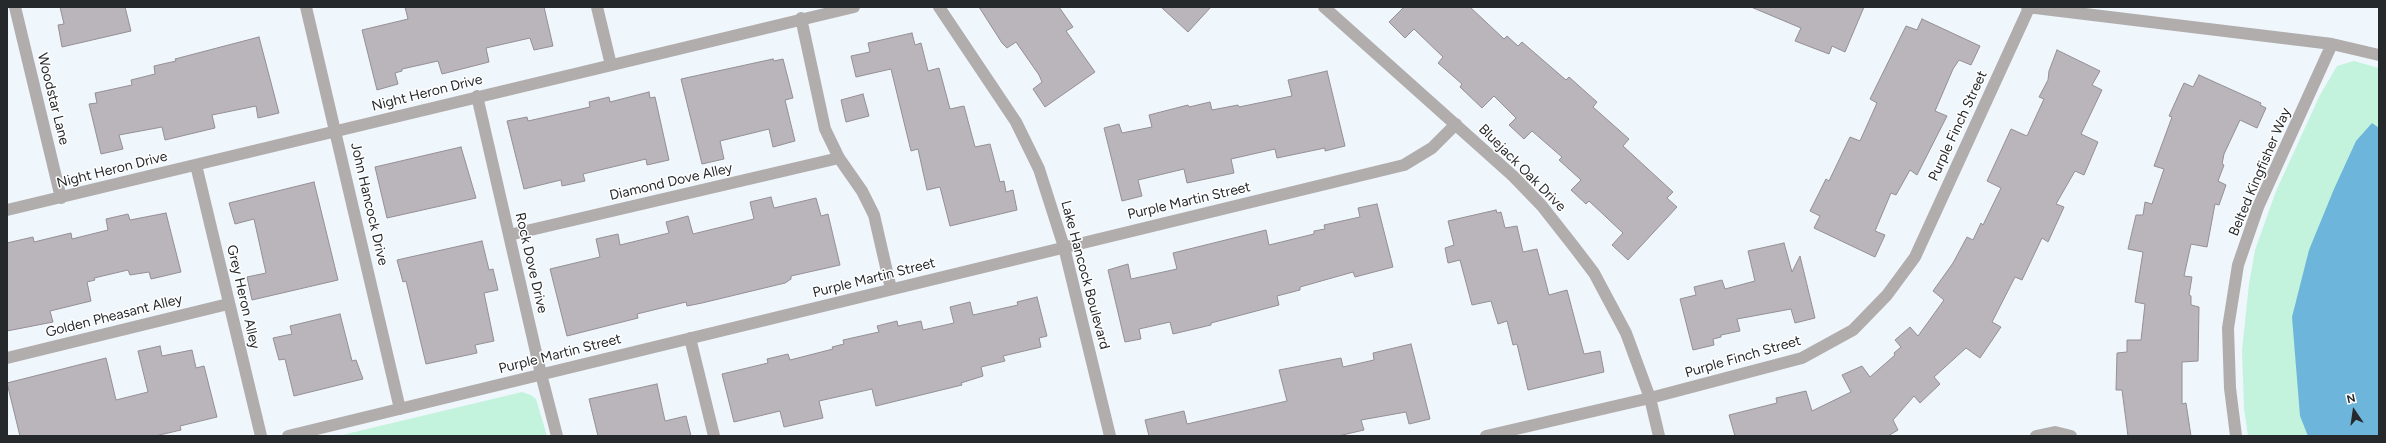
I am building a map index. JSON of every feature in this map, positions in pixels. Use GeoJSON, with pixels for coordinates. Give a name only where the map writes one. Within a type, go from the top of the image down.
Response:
{"type":"FeatureCollection","features":[{"type":"Feature","properties":{"kind":"street","name":"Woodstar Lane"},"geometry":{"type":"LineString","coordinates":[[15,7],[61,198]]}},
{"type":"Feature","properties":{"kind":"street","name":"John Hancock Drive"},"geometry":{"type":"LineString","coordinates":[[306,7],[336,130],[400,409]]}},
{"type":"Feature","properties":{"kind":"street"},"geometry":{"type":"LineString","coordinates":[[597,7],[611,65]]}},
{"type":"Feature","properties":{"kind":"street","name":"Night Heron Drive"},"geometry":{"type":"LineString","coordinates":[[7,210],[801,18],[854,7]]}},
{"type":"Feature","properties":{"kind":"street","name":"Lake Hancock Boulevard"},"geometry":{"type":"LineString","coordinates":[[939,7],[1016,122],[1039,169],[1064,247],[1110,436]]}},
{"type":"Feature","properties":{"kind":"street","name":"Bluejack Oak Drive"},"geometry":{"type":"LineString","coordinates":[[1324,7],[1456,124],[1542,206],[1594,273],[1626,333],[1650,398],[1659,436]]}},
{"type":"Feature","properties":{"kind":"street"},"geometry":{"type":"LineString","coordinates":[[2028,7],[2332,44],[2379,55]]}},
{"type":"Feature","properties":{"kind":"street","name":"Purple Finch Street"},"geometry":{"type":"LineString","coordinates":[[1486,436],[1513,433],[1802,358],[1853,330],[1887,295],[1915,257],[2028,7]]}},
{"type":"Feature","properties":{"kind":"street"},"geometry":{"type":"LineString","coordinates":[[801,18],[825,129],[839,158],[862,191],[874,215],[891,289]]}},
{"type":"Feature","properties":{"kind":"street","name":"Belted Kingfisher Way"},"geometry":{"type":"LineString","coordinates":[[2236,436],[2230,388],[2228,328],[2238,265],[2258,207],[2332,44]]}},
{"type":"Feature","properties":{"kind":"street","name":"Rock Dove Drive"},"geometry":{"type":"LineString","coordinates":[[477,96],[541,374],[557,436]]}},
{"type":"Feature","properties":{"kind":"street","name":"Purple Martin Street"},"geometry":{"type":"LineString","coordinates":[[288,436],[1404,165],[1432,148],[1456,124]]}},
{"type":"Feature","properties":{"kind":"street","name":"Diamond Dove Alley"},"geometry":{"type":"LineString","coordinates":[[509,235],[839,158]]}},
{"type":"Feature","properties":{"kind":"street","name":"Grey Heron Alley"},"geometry":{"type":"LineString","coordinates":[[196,165],[228,304],[261,436]]}},
{"type":"Feature","properties":{"kind":"street","name":"Golden Pheasant Alley"},"geometry":{"type":"LineString","coordinates":[[7,358],[228,304]]}},
{"type":"Feature","properties":{"kind":"street"},"geometry":{"type":"LineString","coordinates":[[690,338],[714,436]]}},
{"type":"Feature","properties":{"kind":"street"},"geometry":{"type":"LineString","coordinates":[[2036,436],[2055,432],[2071,436]]}},
{"type":"Feature","properties":{"kind":"green space"},"geometry":{"type":"Polygon","coordinates":[[[2354,61],[2379,68],[2379,436],[2248,436],[2244,408],[2242,350],[2249,284],[2255,250],[2276,191],[2320,95],[2337,66],[2354,61]]]}},
{"type":"Feature","properties":{"kind":"green space"},"geometry":{"type":"Polygon","coordinates":[[[522,392],[531,395],[536,399],[547,436],[338,436],[522,392]]]}},
{"type":"Feature","properties":{"kind":"water"},"geometry":{"type":"Polygon","coordinates":[[[2372,123],[2379,128],[2379,436],[2308,436],[2300,416],[2292,317],[2309,250],[2334,189],[2356,141],[2372,123]]]}},
{"type":"Feature","properties":{"kind":"building"},"geometry":{"type":"Polygon","coordinates":[[[60,7],[125,7],[131,31],[62,47],[58,25],[64,24],[60,7]]]}},
{"type":"Feature","properties":{"kind":"building"},"geometry":{"type":"Polygon","coordinates":[[[405,7],[544,7],[553,46],[534,50],[530,38],[486,48],[489,62],[442,74],[438,61],[402,69],[402,71],[395,73],[398,84],[377,90],[362,30],[408,19],[405,7]]]}},
{"type":"Feature","properties":{"kind":"building"},"geometry":{"type":"Polygon","coordinates":[[[979,7],[1059,7],[1073,27],[1066,31],[1095,72],[1045,107],[1033,89],[1042,82],[1039,75],[1016,42],[1007,48],[1002,43],[979,7]]]}},
{"type":"Feature","properties":{"kind":"building"},"geometry":{"type":"Polygon","coordinates":[[[1161,7],[1211,7],[1188,32],[1161,7]]]}},
{"type":"Feature","properties":{"kind":"building"},"geometry":{"type":"Polygon","coordinates":[[[1404,7],[1470,7],[1504,39],[1507,36],[1518,46],[1522,42],[1566,80],[1569,77],[1597,102],[1593,107],[1629,139],[1623,146],[1673,192],[1667,198],[1677,207],[1628,260],[1612,245],[1623,233],[1589,201],[1586,204],[1571,190],[1581,180],[1559,160],[1562,157],[1532,131],[1524,139],[1509,125],[1516,118],[1494,96],[1482,108],[1460,87],[1462,84],[1438,63],[1443,57],[1414,29],[1405,38],[1389,22],[1404,7]]]}},
{"type":"Feature","properties":{"kind":"building"},"geometry":{"type":"Polygon","coordinates":[[[1751,7],[1864,7],[1845,52],[1832,46],[1829,54],[1795,41],[1801,28],[1751,7]]]}},
{"type":"Feature","properties":{"kind":"building"},"geometry":{"type":"Polygon","coordinates":[[[1922,19],[1980,46],[1971,65],[1959,60],[1953,69],[1935,111],[1947,116],[1917,175],[1910,170],[1896,195],[1891,193],[1875,231],[1885,235],[1875,257],[1814,228],[1820,216],[1810,211],[1826,179],[1829,181],[1850,137],[1860,141],[1877,103],[1870,99],[1906,26],[1917,30],[1922,19]]]}},
{"type":"Feature","properties":{"kind":"building"},"geometry":{"type":"Polygon","coordinates":[[[912,33],[915,45],[921,43],[928,71],[939,68],[950,109],[964,106],[975,147],[990,144],[1000,182],[1004,181],[1006,192],[1013,190],[1017,210],[950,226],[940,187],[927,190],[918,149],[911,151],[891,69],[856,77],[851,56],[870,52],[868,43],[912,33]]]}},
{"type":"Feature","properties":{"kind":"building"},"geometry":{"type":"Polygon","coordinates":[[[259,37],[279,113],[258,118],[256,106],[212,115],[215,128],[165,140],[162,127],[119,135],[123,149],[101,154],[89,104],[97,103],[95,93],[132,85],[131,80],[155,74],[154,66],[259,37]]]}},
{"type":"Feature","properties":{"kind":"building"},"geometry":{"type":"Polygon","coordinates":[[[2057,50],[2100,71],[2092,85],[2102,90],[2081,134],[2098,142],[2084,175],[2075,171],[2056,204],[2064,207],[2048,242],[2042,238],[2022,280],[2015,277],[1992,322],[2001,327],[1980,358],[1966,348],[1934,377],[1940,384],[1920,403],[1914,396],[1893,420],[1898,430],[1888,436],[1735,436],[1729,415],[1777,403],[1776,398],[1806,391],[1812,411],[1851,392],[1842,375],[1862,366],[1870,377],[1895,355],[1894,353],[1901,347],[1895,340],[1910,327],[1918,336],[1944,300],[1933,291],[1953,263],[1967,237],[1973,240],[1981,223],[1983,225],[2001,188],[1987,181],[2011,129],[2027,136],[2044,99],[2039,97],[2048,80],[2049,71],[2057,50]]]}},
{"type":"Feature","properties":{"kind":"building"},"geometry":{"type":"Polygon","coordinates":[[[773,59],[774,61],[783,59],[793,98],[785,100],[795,141],[773,147],[769,129],[720,141],[724,159],[702,164],[681,79],[773,59]]]}},
{"type":"Feature","properties":{"kind":"building"},"geometry":{"type":"Polygon","coordinates":[[[1327,71],[1345,146],[1325,151],[1325,148],[1277,158],[1275,149],[1231,159],[1234,173],[1187,183],[1184,169],[1138,180],[1142,196],[1122,201],[1104,128],[1119,124],[1122,133],[1152,127],[1149,115],[1188,105],[1189,107],[1210,102],[1212,110],[1238,105],[1239,107],[1292,96],[1288,80],[1327,71]]]}},
{"type":"Feature","properties":{"kind":"building"},"geometry":{"type":"Polygon","coordinates":[[[2199,75],[2261,103],[2260,105],[2266,108],[2257,128],[2240,120],[2224,154],[2222,164],[2224,165],[2218,181],[2226,185],[2219,205],[2215,204],[2207,247],[2191,244],[2184,276],[2192,277],[2189,295],[2191,296],[2191,305],[2199,307],[2198,361],[2182,362],[2182,404],[2186,403],[2191,436],[2128,436],[2122,390],[2116,390],[2117,353],[2127,352],[2127,340],[2141,340],[2145,304],[2135,302],[2143,252],[2128,249],[2136,215],[2143,215],[2145,202],[2152,204],[2164,169],[2154,166],[2172,117],[2169,116],[2184,83],[2193,87],[2199,75]]]}},
{"type":"Feature","properties":{"kind":"building"},"geometry":{"type":"Polygon","coordinates":[[[649,92],[650,98],[655,97],[669,160],[647,165],[646,159],[583,174],[585,181],[562,186],[561,180],[524,189],[507,121],[527,117],[528,121],[590,107],[589,102],[609,97],[610,102],[649,92]]]}},
{"type":"Feature","properties":{"kind":"building"},"geometry":{"type":"Polygon","coordinates":[[[863,94],[869,116],[846,122],[841,100],[863,94]]]}},
{"type":"Feature","properties":{"kind":"building"},"geometry":{"type":"Polygon","coordinates":[[[461,147],[476,198],[387,218],[375,167],[461,147]]]}},
{"type":"Feature","properties":{"kind":"building"},"geometry":{"type":"Polygon","coordinates":[[[314,182],[338,280],[252,300],[247,277],[266,273],[254,219],[235,224],[229,203],[314,182]]]}},
{"type":"Feature","properties":{"kind":"building"},"geometry":{"type":"Polygon","coordinates":[[[771,197],[774,208],[816,198],[821,216],[828,214],[840,265],[791,276],[791,279],[785,283],[702,303],[687,306],[686,302],[637,314],[638,318],[567,336],[550,269],[600,257],[596,239],[618,234],[620,245],[669,233],[666,222],[688,216],[693,234],[754,219],[750,202],[771,197]]]}},
{"type":"Feature","properties":{"kind":"building"},"geometry":{"type":"Polygon","coordinates":[[[1377,204],[1393,267],[1355,277],[1353,272],[1300,287],[1300,290],[1277,296],[1279,305],[1211,323],[1211,325],[1173,334],[1170,322],[1139,329],[1141,339],[1125,342],[1108,270],[1128,264],[1131,279],[1177,269],[1173,253],[1266,230],[1269,245],[1314,234],[1314,231],[1325,229],[1324,225],[1360,217],[1358,208],[1377,204]]]}},
{"type":"Feature","properties":{"kind":"building"},"geometry":{"type":"Polygon","coordinates":[[[1496,210],[1497,213],[1501,212],[1505,228],[1517,226],[1523,252],[1537,249],[1549,295],[1567,290],[1584,354],[1600,351],[1604,372],[1528,390],[1517,344],[1513,345],[1507,321],[1498,324],[1491,301],[1472,305],[1460,260],[1448,263],[1445,248],[1454,245],[1448,221],[1496,210]]]}},
{"type":"Feature","properties":{"kind":"building"},"geometry":{"type":"Polygon","coordinates":[[[166,213],[181,272],[151,279],[149,272],[130,275],[128,270],[94,278],[95,280],[87,282],[91,301],[50,311],[53,322],[7,331],[7,243],[33,237],[34,242],[71,233],[72,239],[108,230],[106,219],[128,214],[130,220],[166,213]]]}},
{"type":"Feature","properties":{"kind":"building"},"geometry":{"type":"Polygon","coordinates":[[[482,241],[489,270],[493,269],[498,290],[484,293],[494,341],[475,345],[477,353],[426,364],[406,281],[403,282],[397,260],[482,241]]]}},
{"type":"Feature","properties":{"kind":"building"},"geometry":{"type":"Polygon","coordinates":[[[1784,243],[1792,272],[1800,256],[1815,318],[1795,323],[1791,309],[1737,319],[1740,331],[1721,335],[1721,337],[1713,339],[1714,345],[1693,350],[1680,299],[1696,295],[1694,287],[1722,280],[1725,289],[1755,281],[1748,251],[1784,243]]]}},
{"type":"Feature","properties":{"kind":"building"},"geometry":{"type":"Polygon","coordinates":[[[1037,297],[1047,336],[1039,338],[1041,347],[1003,356],[1005,361],[981,367],[983,376],[961,383],[962,385],[876,406],[872,389],[819,401],[823,418],[784,427],[780,411],[734,422],[722,374],[768,363],[767,359],[788,354],[790,360],[833,349],[832,347],[844,344],[843,340],[879,332],[877,326],[897,321],[898,326],[921,321],[923,330],[954,323],[950,307],[970,302],[973,315],[1018,305],[1017,302],[1037,297]]]}},
{"type":"Feature","properties":{"kind":"building"},"geometry":{"type":"Polygon","coordinates":[[[340,314],[352,361],[356,360],[363,379],[294,396],[285,359],[279,360],[273,338],[292,334],[290,326],[340,314]]]}},
{"type":"Feature","properties":{"kind":"building"},"geometry":{"type":"Polygon","coordinates":[[[1411,344],[1430,419],[1409,424],[1406,412],[1361,420],[1364,430],[1338,436],[1149,436],[1145,420],[1184,411],[1187,424],[1287,401],[1279,370],[1341,358],[1343,367],[1374,360],[1373,353],[1411,344]]]}},
{"type":"Feature","properties":{"kind":"building"},"geometry":{"type":"Polygon","coordinates":[[[160,346],[162,356],[192,350],[196,368],[204,366],[217,417],[180,426],[181,430],[155,436],[20,436],[7,383],[106,358],[116,400],[148,392],[138,351],[160,346]]]}},
{"type":"Feature","properties":{"kind":"building"},"geometry":{"type":"Polygon","coordinates":[[[657,384],[665,421],[686,416],[691,436],[598,436],[589,399],[657,384]]]}}]}
